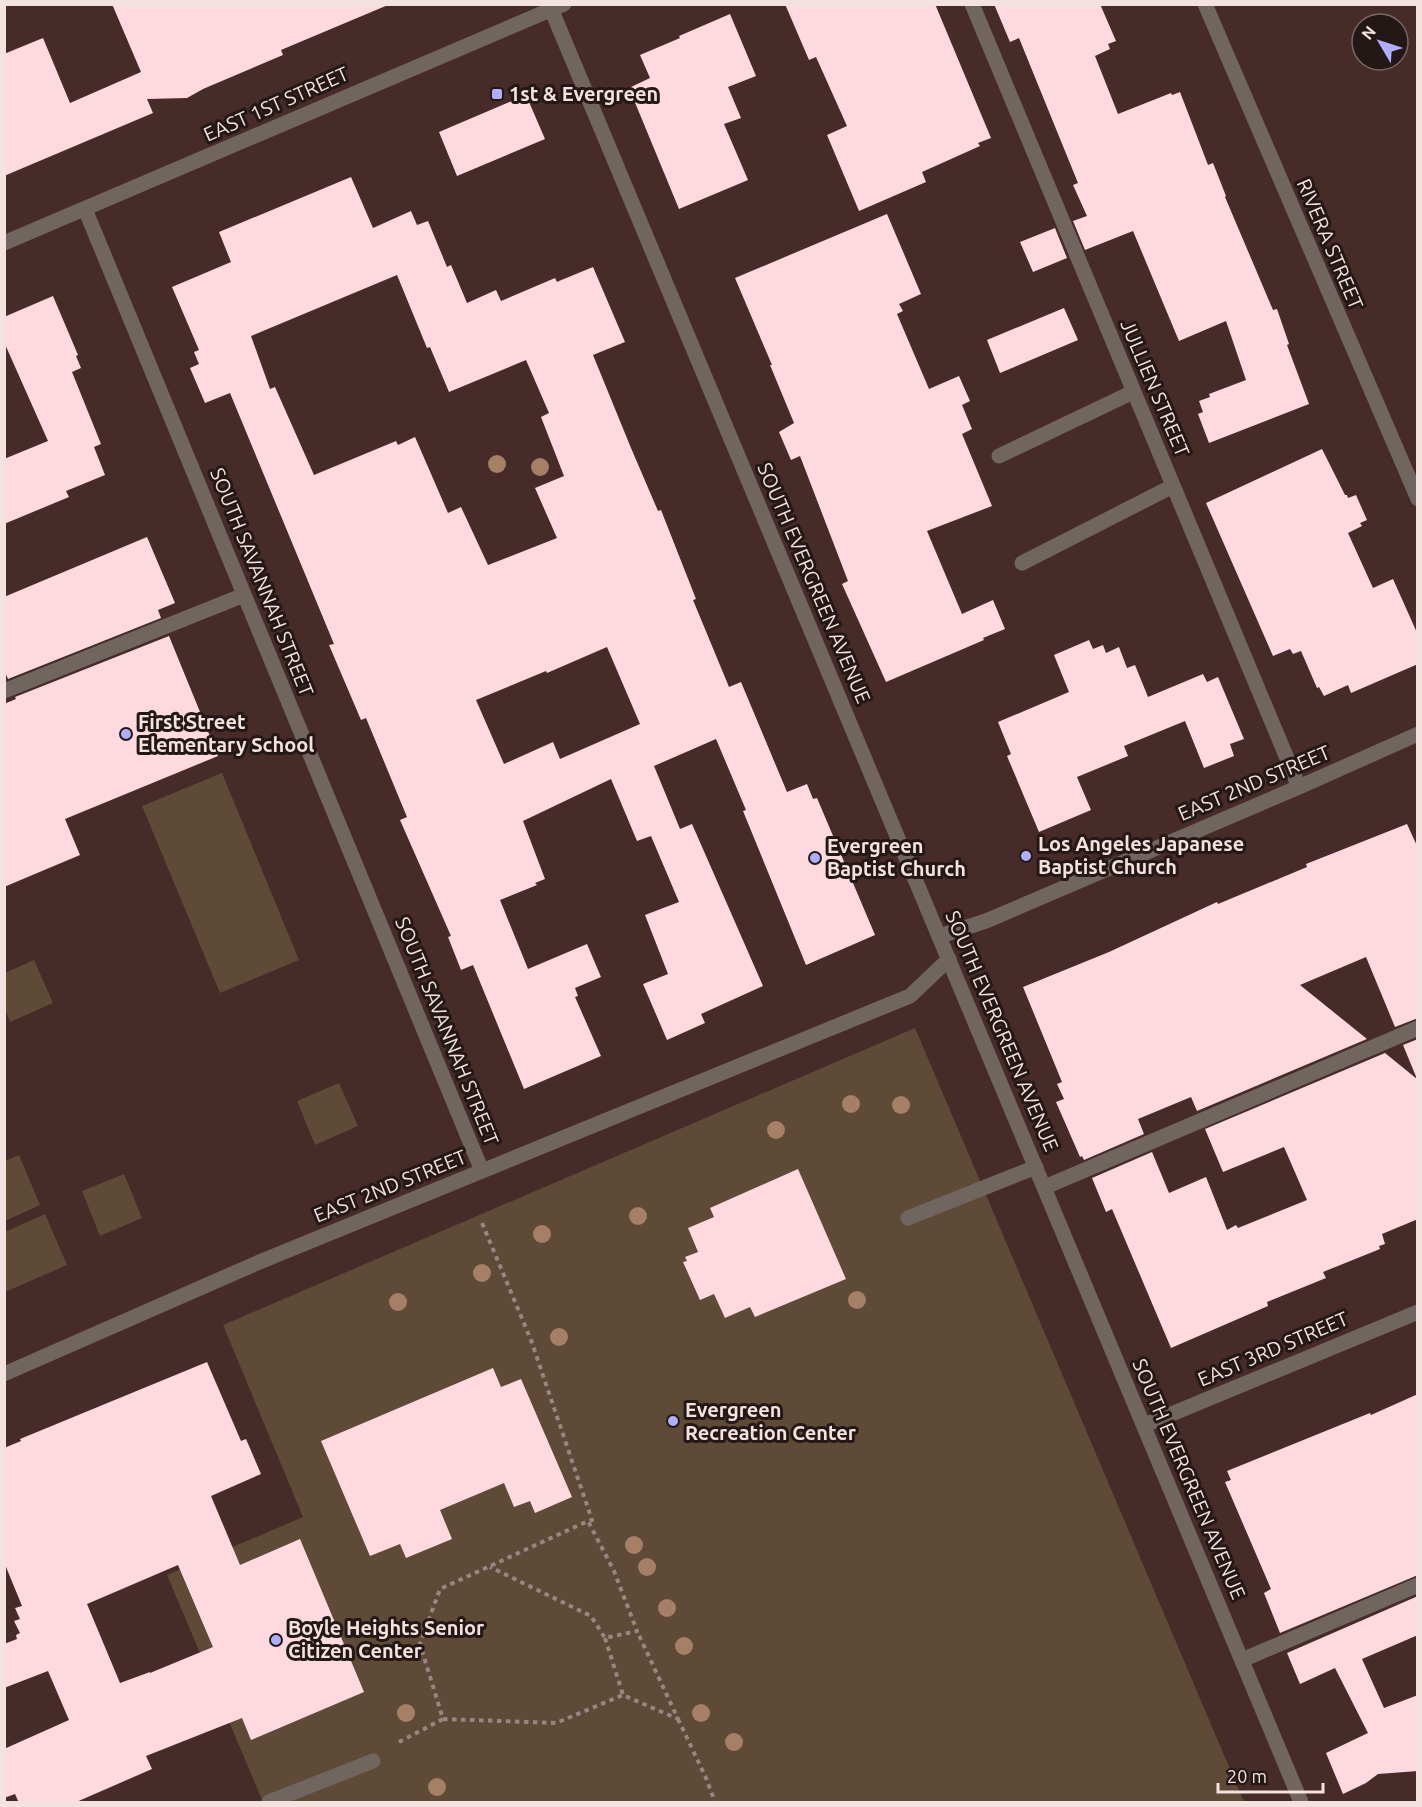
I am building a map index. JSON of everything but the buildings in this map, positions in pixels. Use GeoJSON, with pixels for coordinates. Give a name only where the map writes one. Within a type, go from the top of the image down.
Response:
{"type":"FeatureCollection","features":[{"type":"Feature","properties":{"kind":"street","name":"JULLIEN STREET"},"geometry":{"type":"LineString","coordinates":[[972,4],[1299,787]]}},
{"type":"Feature","properties":{"kind":"street","name":"RIVERA STREET"},"geometry":{"type":"LineString","coordinates":[[1205,4],[1418,499]]}},
{"type":"Feature","properties":{"kind":"street","name":"EAST 1ST STREET"},"geometry":{"type":"LineString","coordinates":[[4,243],[554,6]]}},
{"type":"Feature","properties":{"kind":"street","name":"SOUTH EVERGREEN AVENUE"},"geometry":{"type":"LineString","coordinates":[[554,6],[1301,1803]]}},
{"type":"Feature","properties":{"kind":"street","name":"SOUTH SAVANNAH STREET"},"geometry":{"type":"LineString","coordinates":[[85,209],[482,1171]]}},
{"type":"Feature","properties":{"kind":"street"},"geometry":{"type":"LineString","coordinates":[[999,456],[1133,392]]}},
{"type":"Feature","properties":{"kind":"street"},"geometry":{"type":"LineString","coordinates":[[1022,563],[1173,486]]}},
{"type":"Feature","properties":{"kind":"street"},"geometry":{"type":"LineString","coordinates":[[4,691],[244,595]]}},
{"type":"Feature","properties":{"kind":"street","name":"EAST 2ND STREET"},"geometry":{"type":"LineString","coordinates":[[940,936],[986,921],[1418,734]]}},
{"type":"Feature","properties":{"kind":"street","name":"EAST 2ND STREET"},"geometry":{"type":"LineString","coordinates":[[4,1374],[257,1263],[910,996],[949,958]]}},
{"type":"Feature","properties":{"kind":"street"},"geometry":{"type":"LineString","coordinates":[[1045,1187],[1418,1028]]}},
{"type":"Feature","properties":{"kind":"street"},"geometry":{"type":"LineString","coordinates":[[908,1218],[1036,1167]]}},
{"type":"Feature","properties":{"kind":"street","name":"EAST 3RD STREET"},"geometry":{"type":"LineString","coordinates":[[1145,1425],[1418,1312]]}},
{"type":"Feature","properties":{"kind":"street"},"geometry":{"type":"LineString","coordinates":[[1242,1660],[1418,1585]]}},
{"type":"Feature","properties":{"kind":"street"},"geometry":{"type":"LineString","coordinates":[[269,1803],[373,1761]]}},
{"type":"Feature","properties":{"kind":"path"},"geometry":{"type":"LineString","coordinates":[[443,1719],[420,1644],[440,1589],[592,1520],[531,1340],[482,1223]]}},
{"type":"Feature","properties":{"kind":"path"},"geometry":{"type":"LineString","coordinates":[[588,1521],[614,1571],[637,1630],[706,1778],[715,1803]]}},
{"type":"Feature","properties":{"kind":"path"},"geometry":{"type":"LineString","coordinates":[[490,1567],[591,1616],[604,1638],[623,1695]]}},
{"type":"Feature","properties":{"kind":"path"},"geometry":{"type":"LineString","coordinates":[[604,1638],[637,1630]]}},
{"type":"Feature","properties":{"kind":"path"},"geometry":{"type":"LineString","coordinates":[[399,1742],[443,1719],[555,1723],[623,1695],[678,1719]]}},
{"type":"Feature","properties":{"kind":"shaded area"},"geometry":{"type":"Polygon","coordinates":[[[222,773],[299,960],[220,993],[142,806],[222,773]]]}},
{"type":"Feature","properties":{"kind":"shaded area"},"geometry":{"type":"Polygon","coordinates":[[[34,960],[53,1003],[10,1022],[5,1009],[5,973],[34,960]]]}},
{"type":"Feature","properties":{"kind":"shaded area","name":"Evergreen Recreation Center"},"geometry":{"type":"Polygon","coordinates":[[[915,1028],[1244,1802],[263,1802],[167,1575],[303,1517],[223,1325],[915,1028]]]}},
{"type":"Feature","properties":{"kind":"shaded area"},"geometry":{"type":"Polygon","coordinates":[[[339,1083],[358,1126],[315,1145],[297,1101],[339,1083]]]}},
{"type":"Feature","properties":{"kind":"shaded area"},"geometry":{"type":"Polygon","coordinates":[[[19,1155],[40,1205],[5,1221],[5,1161],[19,1155]]]}},
{"type":"Feature","properties":{"kind":"shaded area"},"geometry":{"type":"Polygon","coordinates":[[[124,1174],[142,1218],[100,1236],[82,1191],[124,1174]]]}},
{"type":"Feature","properties":{"kind":"shaded area"},"geometry":{"type":"Polygon","coordinates":[[[45,1214],[67,1265],[5,1292],[5,1232],[45,1214]]]}},
{"type":"Feature","properties":{"kind":"place","name":"1st & Evergreen"},"geometry":{"type":"Point","coordinates":[497,94]}},
{"type":"Feature","properties":{"kind":"place","name":"First Street Elementary School"},"geometry":{"type":"Point","coordinates":[126,734]}},
{"type":"Feature","properties":{"kind":"place","name":"Los Angeles Japanese Baptist Church"},"geometry":{"type":"Point","coordinates":[1026,856]}},
{"type":"Feature","properties":{"kind":"place","name":"Evergreen Baptist Church"},"geometry":{"type":"Point","coordinates":[815,858]}},
{"type":"Feature","properties":{"kind":"place","name":"Evergreen Recreation Center"},"geometry":{"type":"Point","coordinates":[673,1421]}},
{"type":"Feature","properties":{"kind":"place","name":"Boyle Heights Senior Citizen Center"},"geometry":{"type":"Point","coordinates":[276,1640]}}]}
